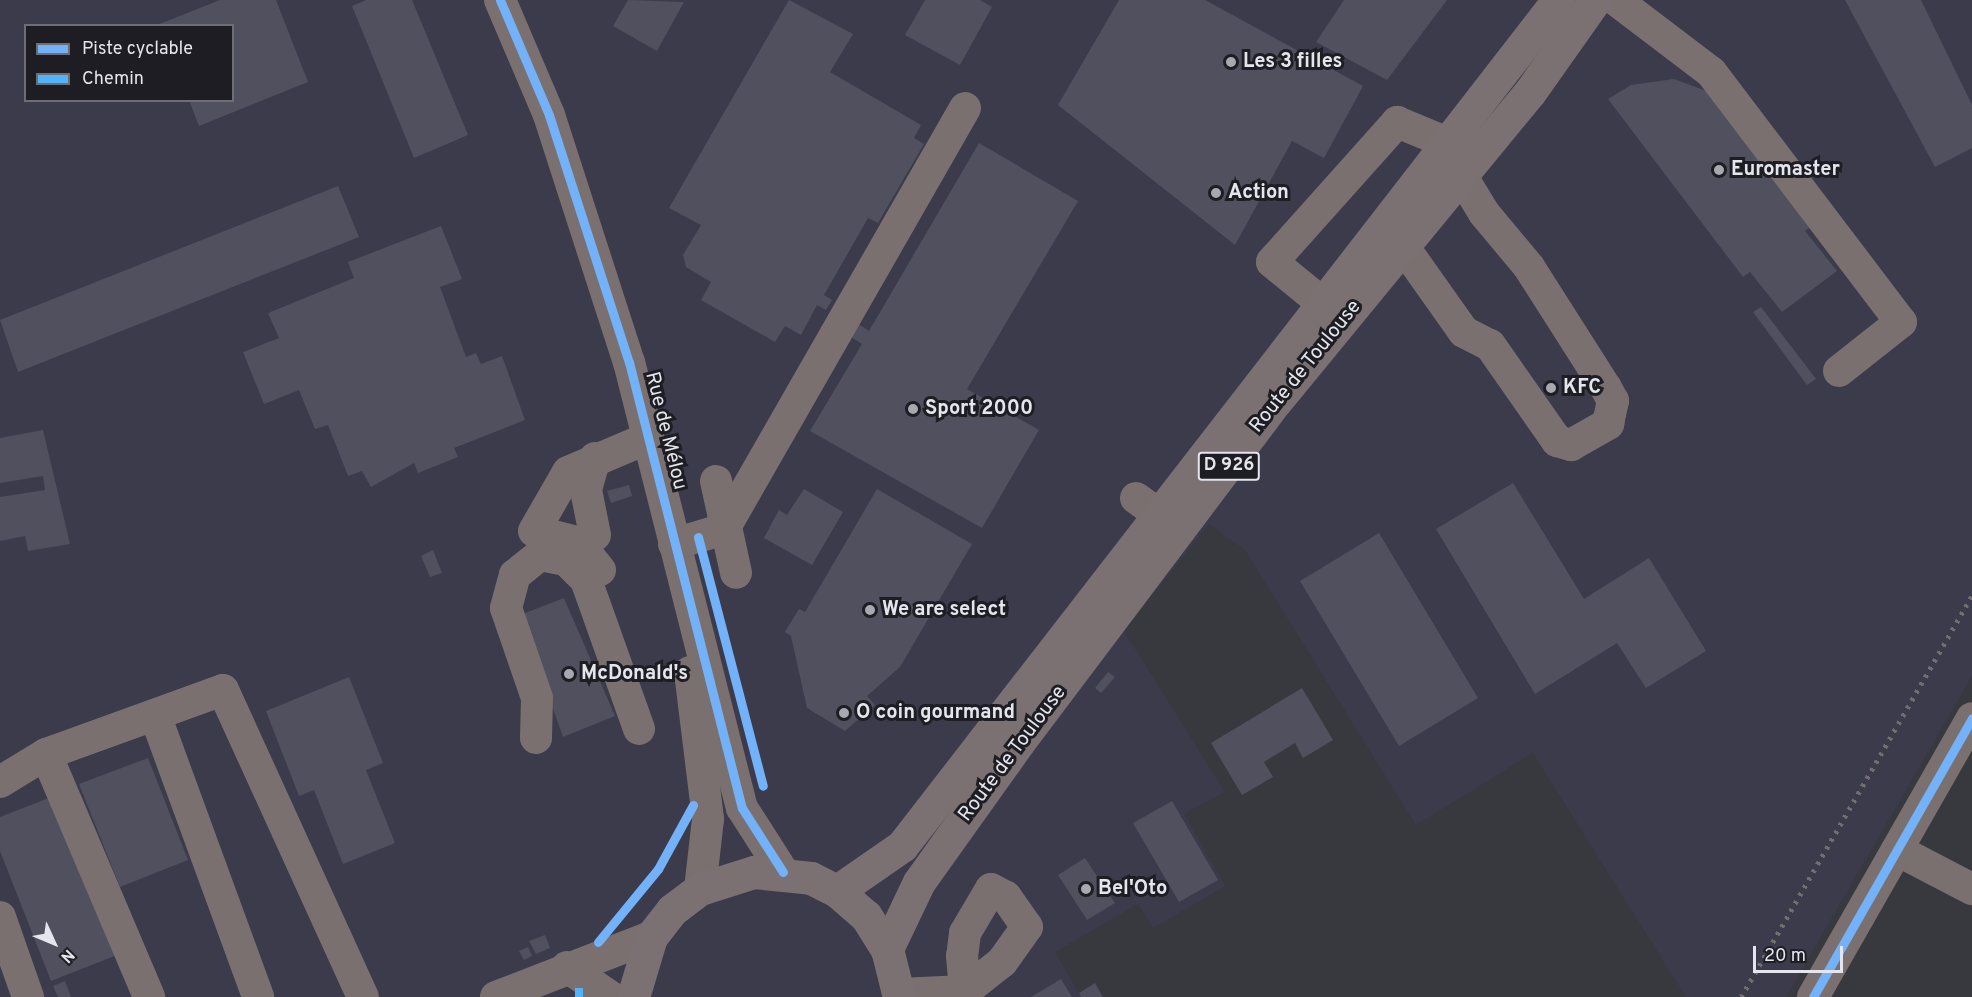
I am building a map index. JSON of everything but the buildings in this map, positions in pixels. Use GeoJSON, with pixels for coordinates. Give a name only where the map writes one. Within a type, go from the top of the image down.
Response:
{"type":"FeatureCollection","features":[{"type":"Feature","properties":{"kind":"main road","name":"D 926"},"geometry":{"type":"LineString","coordinates":[[837,891],[902,846],[1321,302],[1558,0]]}},
{"type":"Feature","properties":{"kind":"main road","name":"Route de Toulouse"},"geometry":{"type":"LineString","coordinates":[[887,949],[918,882],[1158,513],[1276,401],[1461,175],[1595,0]]}},
{"type":"Feature","properties":{"kind":"main road"},"geometry":{"type":"LineString","coordinates":[[633,997],[651,937],[672,910],[700,889],[726,877],[783,872],[837,891],[866,916],[887,949],[899,995]]}},
{"type":"Feature","properties":{"kind":"street","name":"Rue de Mélou"},"geometry":{"type":"LineString","coordinates":[[500,0],[549,115],[629,362],[742,808],[783,872]]}},
{"type":"Feature","properties":{"kind":"street"},"geometry":{"type":"LineString","coordinates":[[1616,0],[1711,72],[1901,322],[1839,372]]}},
{"type":"Feature","properties":{"kind":"street"},"geometry":{"type":"LineString","coordinates":[[674,544],[724,529],[965,108]]}},
{"type":"Feature","properties":{"kind":"street"},"geometry":{"type":"LineString","coordinates":[[1321,302],[1272,262],[1397,122],[1448,143]]}},
{"type":"Feature","properties":{"kind":"street"},"geometry":{"type":"LineString","coordinates":[[1403,246],[1464,332],[1490,345],[1557,441],[1571,445],[1608,424],[1613,401],[1606,388],[1529,267],[1484,213],[1461,175]]}},
{"type":"Feature","properties":{"kind":"street"},"geometry":{"type":"LineString","coordinates":[[607,580],[577,542],[534,531],[568,472],[595,458],[648,438]]}},
{"type":"Feature","properties":{"kind":"street"},"geometry":{"type":"LineString","coordinates":[[595,458],[586,490],[595,535]]}},
{"type":"Feature","properties":{"kind":"street"},"geometry":{"type":"LineString","coordinates":[[716,481],[724,529],[736,573]]}},
{"type":"Feature","properties":{"kind":"street","name":"Rue de Mélou"},"geometry":{"type":"LineString","coordinates":[[674,544],[708,819],[700,889]]}},
{"type":"Feature","properties":{"kind":"street"},"geometry":{"type":"LineString","coordinates":[[536,738],[537,698],[506,608],[515,575],[540,555],[566,560],[586,580],[639,729]]}},
{"type":"Feature","properties":{"kind":"street"},"geometry":{"type":"LineString","coordinates":[[0,782],[46,754],[223,690],[363,997]]}},
{"type":"Feature","properties":{"kind":"street"},"geometry":{"type":"LineString","coordinates":[[155,715],[258,997]]}},
{"type":"Feature","properties":{"kind":"street"},"geometry":{"type":"LineString","coordinates":[[1813,997],[1972,718]]}},
{"type":"Feature","properties":{"kind":"street"},"geometry":{"type":"LineString","coordinates":[[46,754],[149,997]]}},
{"type":"Feature","properties":{"kind":"street"},"geometry":{"type":"LineString","coordinates":[[1897,850],[1972,890]]}},
{"type":"Feature","properties":{"kind":"street"},"geometry":{"type":"LineString","coordinates":[[0,917],[28,997]]}},
{"type":"Feature","properties":{"kind":"street"},"geometry":{"type":"LineString","coordinates":[[496,997],[567,967],[651,937]]}},
{"type":"Feature","properties":{"kind":"street"},"geometry":{"type":"LineString","coordinates":[[567,967],[611,997]]}},
{"type":"Feature","properties":{"kind":"street"},"geometry":{"type":"LineString","coordinates":[[899,995],[965,994]]}},
{"type":"Feature","properties":{"kind":"shaded area"},"geometry":{"type":"Polygon","coordinates":[[[0,0],[1972,0],[1972,676],[1786,997],[1686,997],[1533,753],[1416,825],[1245,550],[1209,524],[1124,631],[1225,792],[1184,814],[1225,886],[1153,928],[1138,904],[1055,952],[1081,997],[0,997],[0,0]]]}},
{"type":"Feature","properties":{"kind":"railway"},"geometry":{"type":"LineString","coordinates":[[1741,997],[1972,595]]}},
{"type":"Feature","properties":{"kind":"marked path"},"geometry":{"type":"LineString","coordinates":[[579,988],[579,997]]}},
{"type":"Feature","properties":{"kind":"cycle path"},"geometry":{"type":"LineString","coordinates":[[500,0],[549,115],[629,362],[742,808],[783,872]]}},
{"type":"Feature","properties":{"kind":"cycle path"},"geometry":{"type":"LineString","coordinates":[[698,537],[763,786]]}},
{"type":"Feature","properties":{"kind":"cycle path"},"geometry":{"type":"LineString","coordinates":[[1813,997],[1972,718]]}},
{"type":"Feature","properties":{"kind":"cycle path"},"geometry":{"type":"LineString","coordinates":[[598,942],[658,869],[693,805]]}},
{"type":"Feature","properties":{"kind":"place","name":"Les 3 filles"},"geometry":{"type":"Point","coordinates":[1231,62]}},
{"type":"Feature","properties":{"kind":"place","name":"Euromaster"},"geometry":{"type":"Point","coordinates":[1719,170]}},
{"type":"Feature","properties":{"kind":"place","name":"Action"},"geometry":{"type":"Point","coordinates":[1216,193]}},
{"type":"Feature","properties":{"kind":"place","name":"KFC"},"geometry":{"type":"Point","coordinates":[1551,388]}},
{"type":"Feature","properties":{"kind":"place","name":"Sport 2000"},"geometry":{"type":"Point","coordinates":[913,409]}},
{"type":"Feature","properties":{"kind":"place","name":"We are select"},"geometry":{"type":"Point","coordinates":[870,610]}},
{"type":"Feature","properties":{"kind":"place","name":"McDonald's"},"geometry":{"type":"Point","coordinates":[569,674]}},
{"type":"Feature","properties":{"kind":"place","name":"O coin gourmand"},"geometry":{"type":"Point","coordinates":[844,713]}},
{"type":"Feature","properties":{"kind":"place","name":"Bel'Oto"},"geometry":{"type":"Point","coordinates":[1086,889]}}]}
